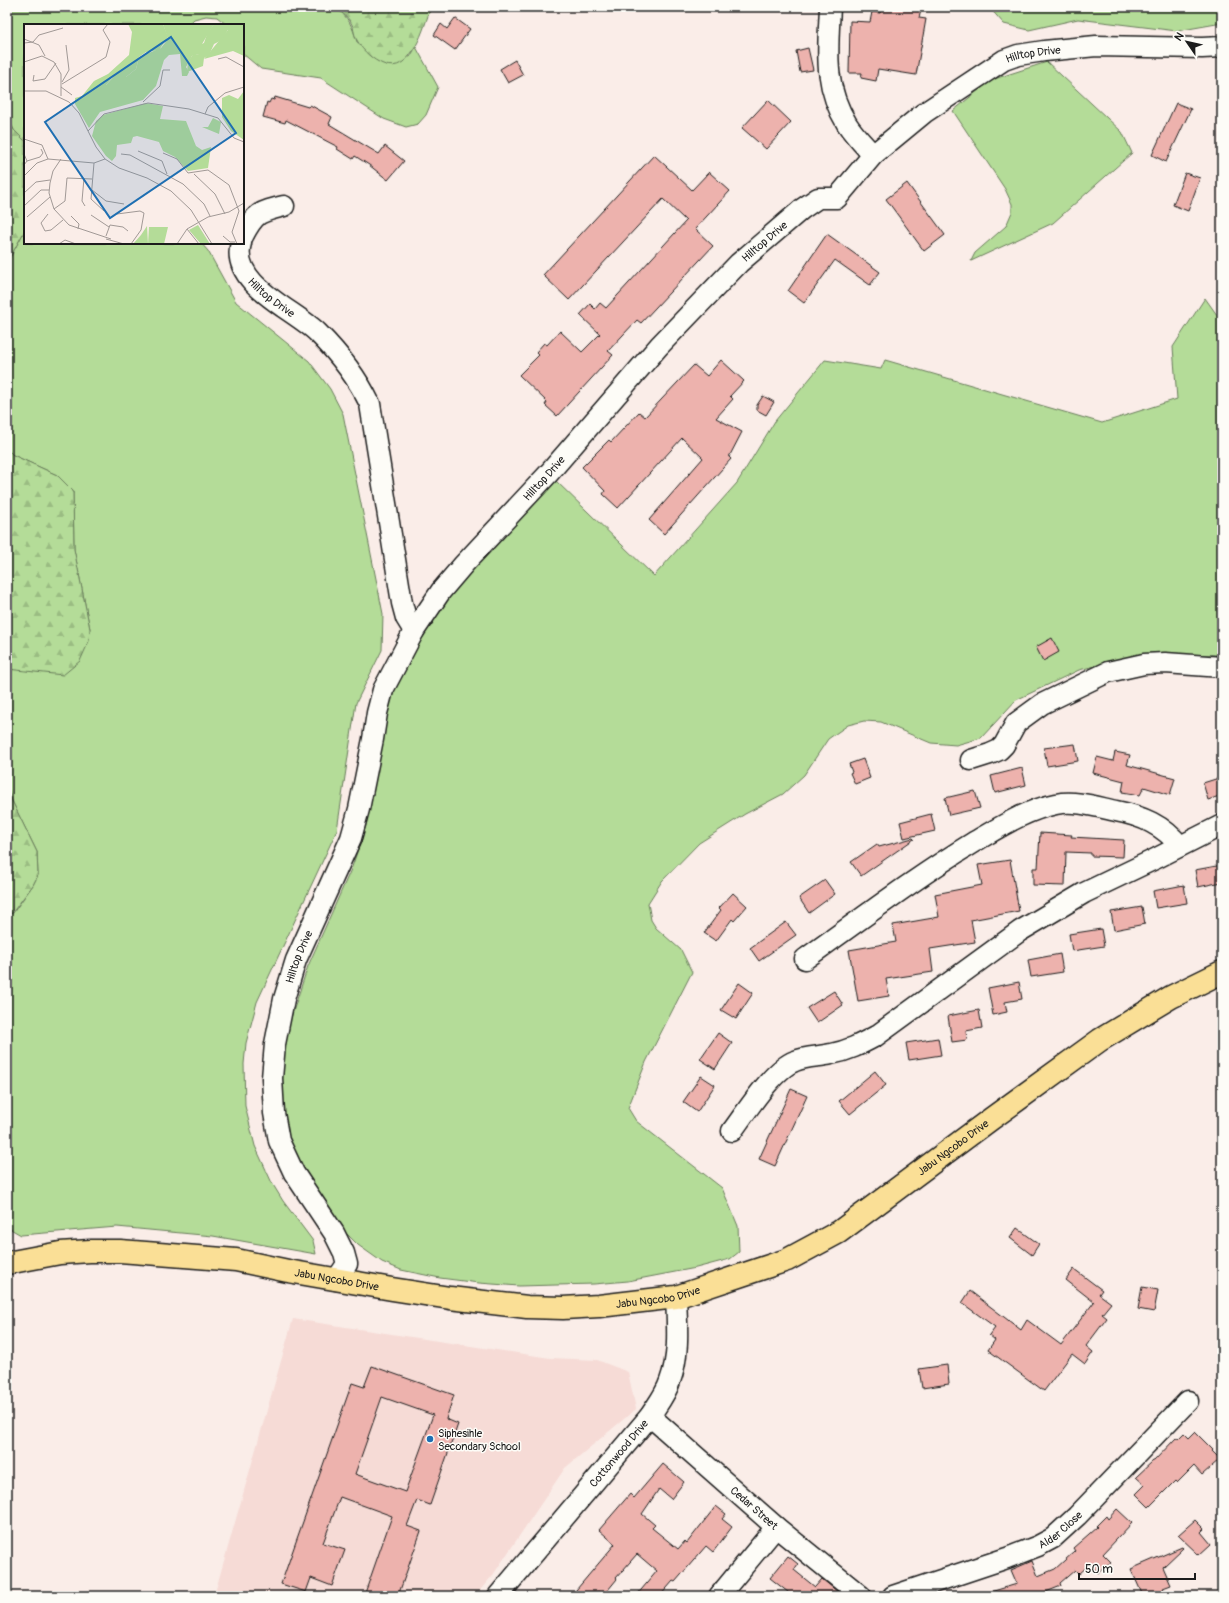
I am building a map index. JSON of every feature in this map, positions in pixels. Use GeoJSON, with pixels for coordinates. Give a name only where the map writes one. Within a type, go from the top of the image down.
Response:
{"type":"FeatureCollection","features":[{"type":"Feature","properties":{"kind":"main road","name":"Jabu Ngcobo Drive"},"geometry":{"type":"LineString","coordinates":[[7,1263],[60,1253],[120,1251],[236,1260],[336,1280],[450,1298],[527,1307],[563,1308],[599,1306],[676,1298],[787,1260],[839,1232],[991,1118],[1100,1040],[1171,998],[1222,972]]}},
{"type":"Feature","properties":{"kind":"street"},"geometry":{"type":"LineString","coordinates":[[830,7],[827,60],[830,87],[847,125],[873,155]]}},
{"type":"Feature","properties":{"kind":"street","name":"Hilltop Drive"},"geometry":{"type":"LineString","coordinates":[[336,1280],[346,1264],[344,1253],[334,1233],[294,1173],[279,1141],[274,1113],[272,1078],[275,1044],[284,999],[296,960],[351,838],[359,809],[377,713],[383,690],[414,631],[441,591],[464,564],[549,473],[659,346],[739,263],[802,209],[818,198],[837,198],[873,155],[924,113],[992,67],[1004,60],[1018,55],[1096,46],[1222,47]]}},
{"type":"Feature","properties":{"kind":"street"},"geometry":{"type":"LineString","coordinates":[[244,234],[256,215],[264,210],[284,206]]}},
{"type":"Feature","properties":{"kind":"street","name":"Hilltop Drive"},"geometry":{"type":"LineString","coordinates":[[241,244],[239,248],[240,258],[253,283],[317,332],[339,356],[361,386],[370,404],[390,538],[402,603],[406,618],[414,631]]}},
{"type":"Feature","properties":{"kind":"street"},"geometry":{"type":"LineString","coordinates":[[971,760],[999,750],[1004,745],[1016,723],[1042,704],[1108,672],[1144,664],[1165,662],[1222,667]]}},
{"type":"Feature","properties":{"kind":"street"},"geometry":{"type":"LineString","coordinates":[[805,959],[913,881],[1010,821],[1040,808],[1057,804],[1074,803],[1142,817],[1167,831],[1180,846]]}},
{"type":"Feature","properties":{"kind":"street"},"geometry":{"type":"LineString","coordinates":[[732,1131],[767,1085],[782,1069],[794,1061],[810,1056],[830,1055],[853,1049],[876,1036],[1020,931],[1084,893],[1222,826]]}},
{"type":"Feature","properties":{"kind":"street","name":"Cottonwood Drive"},"geometry":{"type":"LineString","coordinates":[[502,1593],[650,1416],[662,1398],[670,1381],[677,1355],[678,1330],[676,1298]]}},
{"type":"Feature","properties":{"kind":"street","name":"Alder Close"},"geometry":{"type":"LineString","coordinates":[[893,1596],[1007,1558],[1038,1546],[1053,1538],[1077,1516],[1188,1402]]}},
{"type":"Feature","properties":{"kind":"street","name":"Cedar Street"},"geometry":{"type":"LineString","coordinates":[[650,1416],[776,1527],[861,1596]]}},
{"type":"Feature","properties":{"kind":"street"},"geometry":{"type":"LineString","coordinates":[[721,1596],[776,1527]]}},
{"type":"Feature","properties":{"kind":"shaded area","name":"Siphesihle Secondary School"},"geometry":{"type":"Polygon","coordinates":[[[293,1319],[550,1358],[597,1360],[628,1372],[636,1409],[565,1468],[493,1575],[475,1596],[214,1596],[293,1319]]]}},
{"type":"Feature","properties":{"kind":"green space"},"geometry":{"type":"Polygon","coordinates":[[[7,7],[335,7],[349,22],[357,42],[410,57],[416,47],[438,87],[426,115],[418,124],[406,127],[384,119],[321,78],[261,69],[244,55],[244,24],[226,24],[217,17],[206,16],[194,19],[189,24],[24,24],[24,140],[14,130],[7,117],[7,7]]]}},
{"type":"Feature","properties":{"kind":"green space"},"geometry":{"type":"Polygon","coordinates":[[[335,7],[431,7],[415,47],[402,63],[393,66],[379,62],[365,52],[357,40],[350,21],[335,7]]]}},
{"type":"Feature","properties":{"kind":"green space"},"geometry":{"type":"Polygon","coordinates":[[[989,7],[1222,7],[1222,23],[1177,31],[1078,19],[1029,30],[1004,24],[989,7]]]}},
{"type":"Feature","properties":{"kind":"green space"},"geometry":{"type":"Polygon","coordinates":[[[1047,62],[1122,132],[1132,153],[1053,223],[971,261],[975,253],[1006,226],[1012,212],[1012,204],[1005,189],[953,111],[991,80],[1047,62]]]}},
{"type":"Feature","properties":{"kind":"green space"},"geometry":{"type":"Polygon","coordinates":[[[7,117],[14,130],[24,140],[24,232],[7,263],[7,117]]]}},
{"type":"Feature","properties":{"kind":"green space"},"geometry":{"type":"Polygon","coordinates":[[[24,232],[24,244],[202,244],[208,251],[236,302],[309,361],[330,389],[343,414],[383,614],[382,650],[356,703],[337,830],[257,1002],[246,1043],[244,1064],[245,1106],[255,1146],[272,1183],[283,1201],[313,1241],[316,1254],[213,1236],[117,1227],[21,1235],[7,1227],[7,915],[13,913],[33,885],[38,875],[37,852],[11,799],[7,784],[7,669],[90,629],[74,549],[73,491],[57,475],[13,455],[7,449],[7,263],[24,232]]]}},
{"type":"Feature","properties":{"kind":"green space"},"geometry":{"type":"Polygon","coordinates":[[[1205,298],[1222,322],[1222,655],[1145,654],[1079,670],[1016,700],[981,738],[956,745],[931,743],[881,722],[864,721],[848,725],[828,739],[804,775],[783,794],[745,814],[699,843],[662,881],[648,903],[651,920],[656,928],[681,950],[692,972],[646,1062],[628,1108],[636,1121],[722,1188],[738,1226],[739,1252],[730,1259],[696,1268],[628,1281],[594,1284],[519,1286],[440,1278],[401,1270],[382,1262],[358,1245],[331,1218],[309,1187],[287,1134],[280,1094],[286,1033],[308,966],[352,867],[366,826],[384,723],[397,682],[438,607],[555,480],[654,576],[737,483],[775,421],[825,360],[881,369],[885,360],[1102,423],[1177,399],[1173,347],[1205,298]]]}},
{"type":"Feature","properties":{"kind":"green space"},"geometry":{"type":"Polygon","coordinates":[[[7,449],[13,455],[57,475],[73,491],[74,549],[90,629],[89,641],[80,661],[63,675],[7,669],[7,449]]]}},
{"type":"Feature","properties":{"kind":"green space"},"geometry":{"type":"Polygon","coordinates":[[[7,784],[11,799],[37,852],[38,875],[33,885],[12,913],[7,915],[7,784]]]}},
{"type":"Feature","properties":{"kind":"building"},"geometry":{"type":"Polygon","coordinates":[[[881,7],[903,7],[921,10],[919,18],[926,19],[916,75],[878,69],[876,81],[861,78],[862,73],[849,73],[850,21],[870,22],[872,12],[880,13],[881,7]]]}},
{"type":"Feature","properties":{"kind":"building"},"geometry":{"type":"Polygon","coordinates":[[[455,18],[470,29],[455,50],[434,35],[441,24],[447,29],[455,18]]]}},
{"type":"Feature","properties":{"kind":"building"},"geometry":{"type":"Polygon","coordinates":[[[808,48],[813,70],[800,72],[796,51],[808,48]]]}},
{"type":"Feature","properties":{"kind":"building"},"geometry":{"type":"Polygon","coordinates":[[[515,60],[523,75],[508,83],[500,69],[515,60]]]}},
{"type":"Feature","properties":{"kind":"building"},"geometry":{"type":"Polygon","coordinates":[[[275,97],[308,107],[310,105],[332,117],[329,124],[379,154],[385,146],[404,161],[388,180],[355,156],[353,159],[337,149],[338,147],[286,120],[285,123],[263,117],[267,102],[269,103],[271,99],[274,100],[275,97]]]}},
{"type":"Feature","properties":{"kind":"building"},"geometry":{"type":"Polygon","coordinates":[[[768,100],[791,122],[766,149],[742,128],[768,100]]]}},
{"type":"Feature","properties":{"kind":"building"},"geometry":{"type":"Polygon","coordinates":[[[1176,103],[1191,109],[1166,162],[1152,155],[1176,103]]]}},
{"type":"Feature","properties":{"kind":"building"},"geometry":{"type":"Polygon","coordinates":[[[654,155],[692,190],[709,172],[730,191],[695,229],[713,246],[641,323],[637,320],[608,351],[613,355],[557,416],[545,405],[547,402],[519,375],[539,355],[536,352],[544,343],[547,345],[560,331],[582,352],[600,334],[580,315],[590,304],[595,309],[600,303],[606,308],[686,221],[663,199],[569,300],[543,275],[654,155]]]}},
{"type":"Feature","properties":{"kind":"building"},"geometry":{"type":"Polygon","coordinates":[[[1185,173],[1200,178],[1188,211],[1173,205],[1185,173]]]}},
{"type":"Feature","properties":{"kind":"building"},"geometry":{"type":"Polygon","coordinates":[[[907,183],[945,235],[924,251],[886,199],[907,183]]]}},
{"type":"Feature","properties":{"kind":"building"},"geometry":{"type":"Polygon","coordinates":[[[827,234],[880,272],[870,285],[835,260],[804,303],[788,291],[827,234]]]}},
{"type":"Feature","properties":{"kind":"building"},"geometry":{"type":"Polygon","coordinates":[[[721,360],[744,381],[730,396],[733,399],[716,418],[742,432],[729,457],[731,459],[664,534],[649,520],[703,458],[682,438],[618,508],[603,494],[605,491],[582,467],[609,440],[611,442],[639,412],[645,417],[694,365],[707,376],[721,360]]]}},
{"type":"Feature","properties":{"kind":"building"},"geometry":{"type":"Polygon","coordinates":[[[763,396],[774,402],[766,415],[757,410],[757,405],[763,396]]]}},
{"type":"Feature","properties":{"kind":"building"},"geometry":{"type":"Polygon","coordinates":[[[1052,638],[1059,652],[1043,661],[1036,647],[1052,638]]]}},
{"type":"Feature","properties":{"kind":"building"},"geometry":{"type":"Polygon","coordinates":[[[1075,744],[1078,761],[1047,766],[1044,748],[1075,744]]]}},
{"type":"Feature","properties":{"kind":"building"},"geometry":{"type":"Polygon","coordinates":[[[1115,752],[1130,755],[1127,765],[1175,778],[1170,795],[1144,787],[1140,795],[1122,792],[1124,781],[1093,773],[1097,757],[1113,761],[1115,752]]]}},
{"type":"Feature","properties":{"kind":"building"},"geometry":{"type":"Polygon","coordinates":[[[863,759],[870,778],[855,784],[850,773],[852,772],[849,764],[863,759]]]}},
{"type":"Feature","properties":{"kind":"building"},"geometry":{"type":"Polygon","coordinates":[[[1022,768],[1026,785],[995,793],[991,776],[1022,768]]]}},
{"type":"Feature","properties":{"kind":"building"},"geometry":{"type":"Polygon","coordinates":[[[1222,777],[1222,795],[1208,800],[1203,783],[1222,777]]]}},
{"type":"Feature","properties":{"kind":"building"},"geometry":{"type":"Polygon","coordinates":[[[975,791],[980,808],[949,815],[945,798],[975,791]]]}},
{"type":"Feature","properties":{"kind":"building"},"geometry":{"type":"Polygon","coordinates":[[[931,814],[935,831],[904,838],[900,822],[931,814]]]}},
{"type":"Feature","properties":{"kind":"building"},"geometry":{"type":"Polygon","coordinates":[[[1040,833],[1072,835],[1071,837],[1124,840],[1123,857],[1091,856],[1091,853],[1066,852],[1065,886],[1033,885],[1033,868],[1038,868],[1040,833]]]}},
{"type":"Feature","properties":{"kind":"building"},"geometry":{"type":"Polygon","coordinates":[[[914,839],[861,876],[851,862],[877,844],[879,847],[914,839]]]}},
{"type":"Feature","properties":{"kind":"building"},"geometry":{"type":"Polygon","coordinates":[[[1010,860],[1019,911],[971,920],[975,942],[930,949],[933,972],[886,979],[889,996],[858,1001],[849,950],[896,942],[893,925],[939,917],[935,894],[982,885],[978,865],[1010,860]]]}},
{"type":"Feature","properties":{"kind":"building"},"geometry":{"type":"Polygon","coordinates":[[[1222,865],[1222,882],[1198,887],[1195,870],[1222,865]]]}},
{"type":"Feature","properties":{"kind":"building"},"geometry":{"type":"Polygon","coordinates":[[[825,880],[835,894],[809,913],[799,898],[825,880]]]}},
{"type":"Feature","properties":{"kind":"building"},"geometry":{"type":"Polygon","coordinates":[[[1184,885],[1187,903],[1156,908],[1153,891],[1184,885]]]}},
{"type":"Feature","properties":{"kind":"building"},"geometry":{"type":"Polygon","coordinates":[[[733,893],[747,906],[734,921],[732,919],[716,941],[704,933],[721,910],[719,908],[733,893]]]}},
{"type":"Feature","properties":{"kind":"building"},"geometry":{"type":"Polygon","coordinates":[[[1142,907],[1145,924],[1114,930],[1111,912],[1142,907]]]}},
{"type":"Feature","properties":{"kind":"building"},"geometry":{"type":"Polygon","coordinates":[[[786,922],[796,935],[759,961],[750,948],[786,922]]]}},
{"type":"Feature","properties":{"kind":"building"},"geometry":{"type":"Polygon","coordinates":[[[1101,929],[1104,946],[1072,951],[1069,934],[1101,929]]]}},
{"type":"Feature","properties":{"kind":"building"},"geometry":{"type":"Polygon","coordinates":[[[1060,954],[1063,972],[1031,977],[1028,960],[1060,954]]]}},
{"type":"Feature","properties":{"kind":"building"},"geometry":{"type":"Polygon","coordinates":[[[1019,982],[1022,999],[1005,1002],[1007,1012],[993,1015],[988,988],[1019,982]]]}},
{"type":"Feature","properties":{"kind":"building"},"geometry":{"type":"Polygon","coordinates":[[[739,983],[753,993],[736,1019],[721,1010],[739,983]]]}},
{"type":"Feature","properties":{"kind":"building"},"geometry":{"type":"Polygon","coordinates":[[[834,991],[843,1005],[817,1023],[807,1008],[834,991]]]}},
{"type":"Feature","properties":{"kind":"building"},"geometry":{"type":"Polygon","coordinates":[[[979,1010],[982,1028],[966,1031],[967,1040],[952,1042],[948,1016],[979,1010]]]}},
{"type":"Feature","properties":{"kind":"building"},"geometry":{"type":"Polygon","coordinates":[[[718,1033],[732,1043],[715,1069],[700,1059],[718,1033]]]}},
{"type":"Feature","properties":{"kind":"building"},"geometry":{"type":"Polygon","coordinates":[[[938,1038],[941,1055],[909,1060],[906,1043],[938,1038]]]}},
{"type":"Feature","properties":{"kind":"building"},"geometry":{"type":"Polygon","coordinates":[[[875,1071],[886,1085],[850,1114],[839,1101],[875,1071]]]}},
{"type":"Feature","properties":{"kind":"building"},"geometry":{"type":"Polygon","coordinates":[[[701,1076],[715,1085],[697,1112],[683,1102],[701,1076]]]}},
{"type":"Feature","properties":{"kind":"building"},"geometry":{"type":"Polygon","coordinates":[[[791,1089],[807,1096],[775,1166],[759,1159],[791,1089]]]}},
{"type":"Feature","properties":{"kind":"building"},"geometry":{"type":"Polygon","coordinates":[[[1017,1228],[1039,1244],[1032,1255],[1010,1238],[1017,1228]]]}},
{"type":"Feature","properties":{"kind":"building"},"geometry":{"type":"Polygon","coordinates":[[[1074,1269],[1102,1290],[1099,1294],[1111,1303],[1102,1314],[1107,1318],[1086,1346],[1093,1352],[1085,1364],[1072,1354],[1044,1391],[988,1350],[995,1340],[989,1335],[995,1327],[962,1303],[970,1291],[1021,1330],[1027,1320],[1061,1345],[1094,1302],[1066,1280],[1074,1269]]]}},
{"type":"Feature","properties":{"kind":"building"},"geometry":{"type":"Polygon","coordinates":[[[1142,1287],[1158,1290],[1154,1312],[1138,1309],[1142,1287]]]}},
{"type":"Feature","properties":{"kind":"building"},"geometry":{"type":"Polygon","coordinates":[[[947,1365],[949,1384],[922,1388],[919,1369],[947,1365]]]}},
{"type":"Feature","properties":{"kind":"building"},"geometry":{"type":"Polygon","coordinates":[[[372,1366],[454,1395],[446,1419],[458,1424],[430,1505],[417,1500],[407,1526],[421,1531],[398,1596],[364,1596],[392,1516],[340,1497],[323,1543],[345,1550],[332,1586],[311,1578],[306,1592],[281,1584],[352,1383],[364,1387],[372,1366]],[[382,1397],[355,1474],[405,1492],[433,1415],[382,1397]]]}},
{"type":"Feature","properties":{"kind":"building"},"geometry":{"type":"Polygon","coordinates":[[[1195,1432],[1220,1459],[1202,1475],[1194,1466],[1177,1483],[1175,1481],[1149,1507],[1136,1494],[1145,1485],[1136,1477],[1176,1438],[1178,1439],[1184,1433],[1189,1438],[1195,1432]]]}},
{"type":"Feature","properties":{"kind":"building"},"geometry":{"type":"Polygon","coordinates":[[[663,1464],[684,1482],[671,1499],[659,1489],[642,1514],[655,1525],[652,1528],[678,1549],[685,1541],[687,1543],[716,1506],[726,1514],[722,1519],[732,1527],[713,1552],[706,1546],[675,1582],[673,1581],[660,1596],[636,1596],[657,1571],[637,1554],[616,1578],[617,1579],[603,1596],[598,1591],[594,1596],[571,1596],[615,1544],[599,1530],[630,1494],[634,1498],[663,1464]]]}},
{"type":"Feature","properties":{"kind":"building"},"geometry":{"type":"Polygon","coordinates":[[[1117,1509],[1132,1523],[1103,1554],[1111,1562],[1098,1573],[1090,1564],[1079,1574],[1075,1570],[1060,1583],[1061,1586],[1036,1596],[988,1596],[987,1593],[1017,1584],[1011,1570],[1032,1561],[1038,1576],[1055,1569],[1075,1551],[1073,1548],[1097,1527],[1096,1526],[1106,1516],[1108,1519],[1117,1509]]]}},
{"type":"Feature","properties":{"kind":"building"},"geometry":{"type":"Polygon","coordinates":[[[1195,1520],[1204,1529],[1201,1532],[1211,1544],[1199,1555],[1178,1535],[1195,1520]]]}},
{"type":"Feature","properties":{"kind":"building"},"geometry":{"type":"Polygon","coordinates":[[[1182,1547],[1183,1548],[1163,1567],[1171,1585],[1163,1588],[1167,1596],[1143,1596],[1131,1569],[1182,1547]]]}},
{"type":"Feature","properties":{"kind":"building"},"geometry":{"type":"Polygon","coordinates":[[[788,1556],[798,1564],[794,1570],[815,1587],[822,1579],[843,1596],[793,1596],[770,1578],[788,1556]]]}},
{"type":"Feature","properties":{"kind":"place","name":"Siphesihle Secondary School"},"geometry":{"type":"Point","coordinates":[430,1439]}}]}
